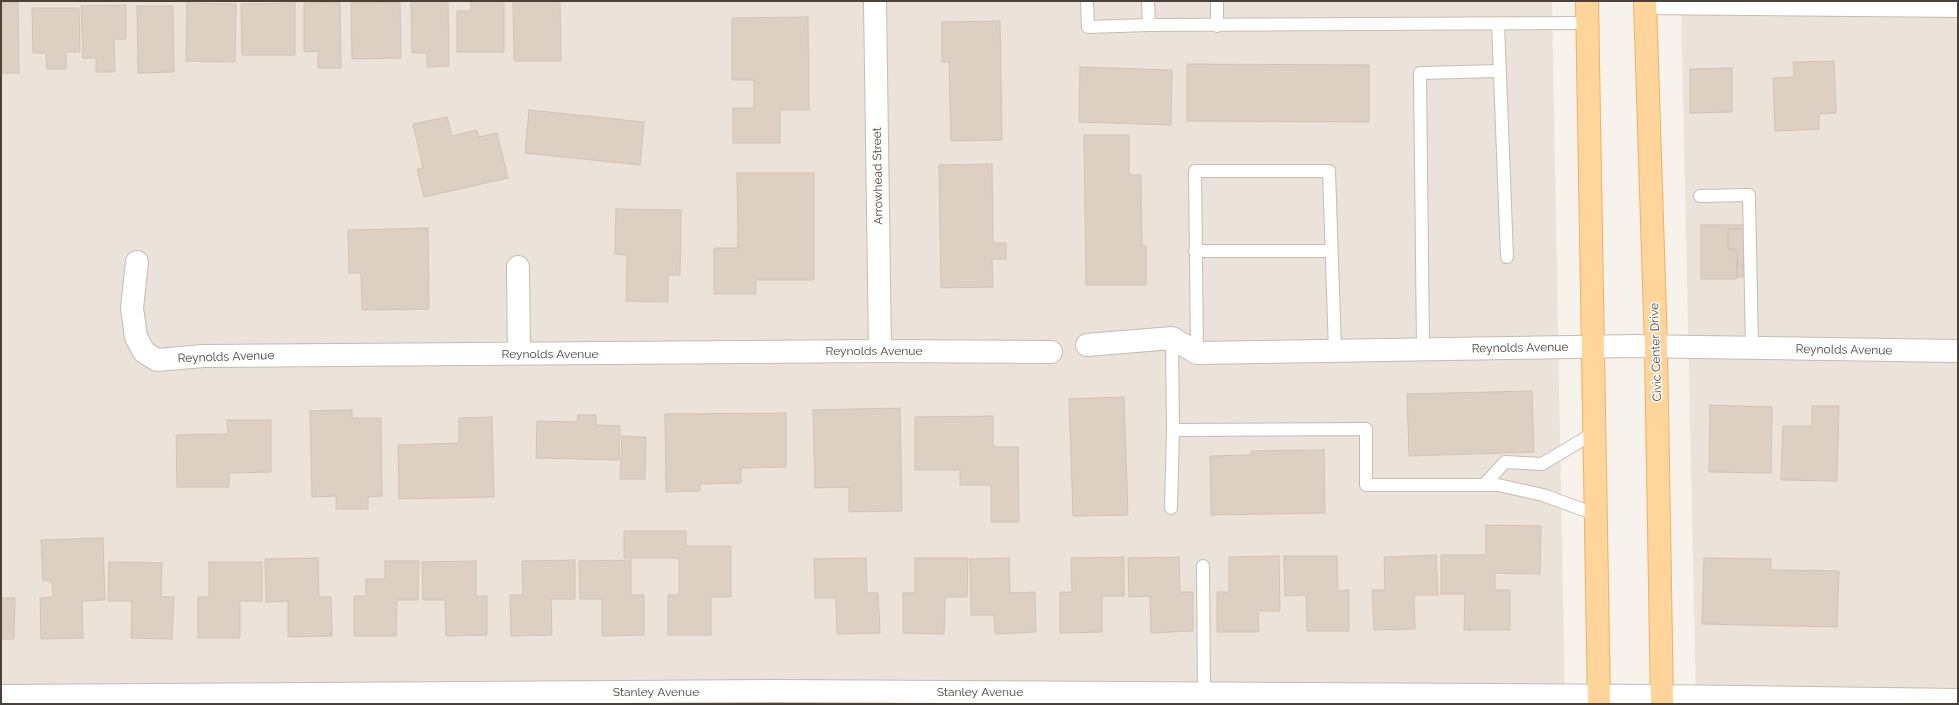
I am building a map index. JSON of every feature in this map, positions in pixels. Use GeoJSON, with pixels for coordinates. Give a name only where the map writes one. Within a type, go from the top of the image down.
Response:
{"type":"FeatureCollection","features":[{"type":"Feature","properties":{"kind":"main road"},"geometry":{"type":"LineString","coordinates":[[1587,1],[1598,700]]}},
{"type":"Feature","properties":{"kind":"main road","name":"Civic Center Drive"},"geometry":{"type":"LineString","coordinates":[[1645,2],[1656,347],[1662,700]]}},
{"type":"Feature","properties":{"kind":"street","name":"Arrowhead Street"},"geometry":{"type":"LineString","coordinates":[[875,1],[880,351]]}},
{"type":"Feature","properties":{"kind":"street"},"geometry":{"type":"LineString","coordinates":[[1645,2],[1958,6]]}},
{"type":"Feature","properties":{"kind":"street","name":"Reynolds Avenue"},"geometry":{"type":"LineString","coordinates":[[137,262],[132,308],[136,337],[144,352],[157,360],[202,356],[880,351],[1051,352]]}},
{"type":"Feature","properties":{"kind":"street"},"geometry":{"type":"LineString","coordinates":[[518,267],[519,354]]}},
{"type":"Feature","properties":{"kind":"street","name":"Reynolds Avenue"},"geometry":{"type":"LineString","coordinates":[[1172,338],[1197,352],[1592,347],[1958,351]]}},
{"type":"Feature","properties":{"kind":"street"},"geometry":{"type":"LineString","coordinates":[[1087,345],[1172,338]]}},
{"type":"Feature","properties":{"kind":"street","name":"Stanley Avenue"},"geometry":{"type":"LineString","coordinates":[[1,696],[774,698],[1204,694],[1598,700],[1958,700]]}},
{"type":"Feature","properties":{"kind":"lane"},"geometry":{"type":"LineString","coordinates":[[1087,1],[1088,27],[1149,25],[1217,26],[1587,23]]}},
{"type":"Feature","properties":{"kind":"lane"},"geometry":{"type":"LineString","coordinates":[[1148,1],[1149,25]]}},
{"type":"Feature","properties":{"kind":"lane"},"geometry":{"type":"LineString","coordinates":[[1217,1],[1217,26]]}},
{"type":"Feature","properties":{"kind":"lane"},"geometry":{"type":"LineString","coordinates":[[1498,23],[1506,257]]}},
{"type":"Feature","properties":{"kind":"lane"},"geometry":{"type":"LineString","coordinates":[[1423,349],[1420,73],[1500,71]]}},
{"type":"Feature","properties":{"kind":"lane"},"geometry":{"type":"LineString","coordinates":[[1197,352],[1195,171],[1329,171],[1335,351]]}},
{"type":"Feature","properties":{"kind":"lane"},"geometry":{"type":"LineString","coordinates":[[1700,196],[1749,195],[1752,348]]}},
{"type":"Feature","properties":{"kind":"lane"},"geometry":{"type":"LineString","coordinates":[[1195,251],[1332,251]]}},
{"type":"Feature","properties":{"kind":"lane"},"geometry":{"type":"LineString","coordinates":[[1171,508],[1173,430],[1172,338]]}},
{"type":"Feature","properties":{"kind":"lane"},"geometry":{"type":"LineString","coordinates":[[1173,430],[1366,429],[1366,485],[1498,485],[1543,495],[1595,514]]}},
{"type":"Feature","properties":{"kind":"lane"},"geometry":{"type":"LineString","coordinates":[[1484,485],[1505,462],[1542,464],[1594,433]]}},
{"type":"Feature","properties":{"kind":"lane"},"geometry":{"type":"LineString","coordinates":[[1203,566],[1204,694]]}},
{"type":"Feature","properties":{"kind":"shaded area"},"geometry":{"type":"Polygon","coordinates":[[[1,1],[1552,1],[1565,704],[1,704],[1,1]]]}},
{"type":"Feature","properties":{"kind":"shaded area"},"geometry":{"type":"Polygon","coordinates":[[[1681,1],[1958,1],[1958,704],[1696,704],[1681,1]]]}},
{"type":"Feature","properties":{"kind":"building"},"geometry":{"type":"Polygon","coordinates":[[[411,1],[448,1],[449,66],[427,67],[427,53],[412,53],[411,1]]]}},
{"type":"Feature","properties":{"kind":"building"},"geometry":{"type":"Polygon","coordinates":[[[471,1],[504,1],[504,52],[457,52],[457,11],[471,11],[471,1]]]}},
{"type":"Feature","properties":{"kind":"building"},"geometry":{"type":"Polygon","coordinates":[[[513,1],[560,1],[561,61],[514,61],[513,1]]]}},
{"type":"Feature","properties":{"kind":"building"},"geometry":{"type":"Polygon","coordinates":[[[1,2],[18,2],[19,73],[1,73],[1,2]]]}},
{"type":"Feature","properties":{"kind":"building"},"geometry":{"type":"Polygon","coordinates":[[[340,2],[341,68],[318,68],[318,51],[304,52],[304,3],[340,2]]]}},
{"type":"Feature","properties":{"kind":"building"},"geometry":{"type":"Polygon","coordinates":[[[400,2],[401,58],[352,59],[351,3],[400,2]]]}},
{"type":"Feature","properties":{"kind":"building"},"geometry":{"type":"Polygon","coordinates":[[[187,3],[236,4],[235,62],[186,61],[187,3]]]}},
{"type":"Feature","properties":{"kind":"building"},"geometry":{"type":"Polygon","coordinates":[[[295,3],[295,55],[242,55],[241,4],[295,3]]]}},
{"type":"Feature","properties":{"kind":"building"},"geometry":{"type":"Polygon","coordinates":[[[126,5],[126,39],[114,39],[115,72],[96,72],[96,58],[83,58],[81,6],[126,5]]]}},
{"type":"Feature","properties":{"kind":"building"},"geometry":{"type":"Polygon","coordinates":[[[137,6],[173,6],[174,72],[138,73],[137,6]]]}},
{"type":"Feature","properties":{"kind":"building"},"geometry":{"type":"Polygon","coordinates":[[[32,8],[79,8],[80,52],[66,52],[66,69],[47,69],[46,53],[33,53],[32,8]]]}},
{"type":"Feature","properties":{"kind":"building"},"geometry":{"type":"Polygon","coordinates":[[[808,17],[809,110],[780,110],[780,143],[733,143],[733,108],[754,108],[754,80],[732,80],[732,18],[808,17]]]}},
{"type":"Feature","properties":{"kind":"building"},"geometry":{"type":"Polygon","coordinates":[[[1000,21],[1002,140],[951,141],[949,62],[942,62],[942,22],[1000,21]]]}},
{"type":"Feature","properties":{"kind":"building"},"geometry":{"type":"Polygon","coordinates":[[[1834,61],[1836,113],[1819,114],[1819,129],[1775,131],[1773,78],[1794,77],[1793,62],[1834,61]]]}},
{"type":"Feature","properties":{"kind":"building"},"geometry":{"type":"Polygon","coordinates":[[[1187,64],[1369,65],[1369,122],[1187,121],[1187,64]]]}},
{"type":"Feature","properties":{"kind":"building"},"geometry":{"type":"Polygon","coordinates":[[[1080,67],[1172,70],[1171,125],[1079,122],[1080,67]]]}},
{"type":"Feature","properties":{"kind":"building"},"geometry":{"type":"Polygon","coordinates":[[[1732,68],[1732,112],[1690,113],[1690,69],[1732,68]]]}},
{"type":"Feature","properties":{"kind":"building"},"geometry":{"type":"Polygon","coordinates":[[[529,110],[644,122],[640,165],[525,153],[529,110]]]}},
{"type":"Feature","properties":{"kind":"building"},"geometry":{"type":"Polygon","coordinates":[[[447,117],[452,136],[477,130],[479,137],[497,133],[508,178],[424,197],[417,169],[423,168],[413,124],[447,117]]]}},
{"type":"Feature","properties":{"kind":"building"},"geometry":{"type":"Polygon","coordinates":[[[1084,135],[1129,135],[1129,175],[1141,175],[1142,246],[1146,246],[1146,285],[1086,285],[1084,135]]]}},
{"type":"Feature","properties":{"kind":"building"},"geometry":{"type":"Polygon","coordinates":[[[992,164],[993,243],[1006,243],[1006,259],[992,259],[993,287],[941,288],[939,165],[992,164]]]}},
{"type":"Feature","properties":{"kind":"building"},"geometry":{"type":"Polygon","coordinates":[[[737,173],[814,173],[814,280],[756,280],[756,294],[714,294],[714,248],[738,248],[737,173]]]}},
{"type":"Feature","properties":{"kind":"building"},"geometry":{"type":"Polygon","coordinates":[[[616,209],[681,210],[680,275],[668,275],[668,302],[626,301],[627,255],[615,254],[616,209]]]}},
{"type":"Feature","properties":{"kind":"building"},"geometry":{"type":"Polygon","coordinates":[[[1701,225],[1744,225],[1744,229],[1728,229],[1728,249],[1736,249],[1736,253],[1738,253],[1737,279],[1701,279],[1701,225]]]}},
{"type":"Feature","properties":{"kind":"building"},"geometry":{"type":"Polygon","coordinates":[[[428,228],[429,309],[362,310],[361,273],[349,273],[348,230],[428,228]]]}},
{"type":"Feature","properties":{"kind":"building"},"geometry":{"type":"Polygon","coordinates":[[[1728,229],[1744,229],[1743,277],[1737,277],[1736,249],[1728,249],[1728,229]]]}},
{"type":"Feature","properties":{"kind":"building"},"geometry":{"type":"Polygon","coordinates":[[[1532,391],[1534,452],[1409,456],[1407,394],[1532,391]]]}},
{"type":"Feature","properties":{"kind":"building"},"geometry":{"type":"Polygon","coordinates":[[[1124,397],[1128,515],[1073,516],[1069,399],[1124,397]]]}},
{"type":"Feature","properties":{"kind":"building"},"geometry":{"type":"Polygon","coordinates":[[[1710,405],[1772,407],[1771,473],[1709,472],[1710,405]]]}},
{"type":"Feature","properties":{"kind":"building"},"geometry":{"type":"Polygon","coordinates":[[[1812,406],[1839,406],[1837,481],[1781,480],[1783,426],[1812,426],[1812,406]]]}},
{"type":"Feature","properties":{"kind":"building"},"geometry":{"type":"Polygon","coordinates":[[[900,408],[902,511],[849,512],[849,487],[815,488],[813,410],[900,408]]]}},
{"type":"Feature","properties":{"kind":"building"},"geometry":{"type":"Polygon","coordinates":[[[352,410],[352,418],[381,418],[382,496],[368,497],[368,509],[336,509],[336,496],[312,497],[310,411],[352,410]]]}},
{"type":"Feature","properties":{"kind":"building"},"geometry":{"type":"Polygon","coordinates":[[[786,413],[786,467],[741,468],[741,483],[700,484],[700,491],[666,492],[665,414],[786,413]]]}},
{"type":"Feature","properties":{"kind":"building"},"geometry":{"type":"Polygon","coordinates":[[[578,415],[596,415],[596,425],[620,426],[619,460],[536,458],[537,421],[577,422],[578,415]]]}},
{"type":"Feature","properties":{"kind":"building"},"geometry":{"type":"Polygon","coordinates":[[[993,416],[993,447],[1018,447],[1019,522],[991,522],[991,485],[960,485],[960,470],[915,470],[915,417],[993,416]]]}},
{"type":"Feature","properties":{"kind":"building"},"geometry":{"type":"Polygon","coordinates":[[[492,417],[494,497],[399,499],[398,445],[459,443],[459,418],[492,417]]]}},
{"type":"Feature","properties":{"kind":"building"},"geometry":{"type":"Polygon","coordinates":[[[227,420],[271,420],[271,472],[229,473],[229,487],[177,487],[176,435],[228,434],[227,420]]]}},
{"type":"Feature","properties":{"kind":"building"},"geometry":{"type":"Polygon","coordinates":[[[622,436],[646,437],[645,479],[620,479],[622,436]]]}},
{"type":"Feature","properties":{"kind":"building"},"geometry":{"type":"Polygon","coordinates":[[[1324,450],[1325,513],[1211,515],[1210,456],[1251,455],[1251,451],[1324,450]]]}},
{"type":"Feature","properties":{"kind":"building"},"geometry":{"type":"Polygon","coordinates":[[[1486,525],[1541,526],[1540,574],[1495,573],[1495,590],[1510,590],[1510,630],[1464,630],[1465,594],[1441,594],[1441,555],[1486,555],[1486,525]]]}},
{"type":"Feature","properties":{"kind":"building"},"geometry":{"type":"Polygon","coordinates":[[[624,531],[686,531],[686,546],[731,546],[731,597],[711,597],[711,635],[668,635],[668,595],[679,595],[679,558],[624,558],[624,531]]]}},
{"type":"Feature","properties":{"kind":"building"},"geometry":{"type":"Polygon","coordinates":[[[103,538],[105,600],[82,601],[83,638],[41,639],[40,598],[53,597],[52,581],[43,581],[41,540],[103,538]]]}},
{"type":"Feature","properties":{"kind":"building"},"geometry":{"type":"Polygon","coordinates":[[[1436,555],[1438,595],[1414,595],[1415,629],[1374,630],[1372,590],[1385,590],[1384,557],[1436,555]]]}},
{"type":"Feature","properties":{"kind":"building"},"geometry":{"type":"Polygon","coordinates":[[[1279,556],[1280,611],[1258,611],[1259,632],[1217,632],[1217,592],[1229,592],[1229,557],[1279,556]]]}},
{"type":"Feature","properties":{"kind":"building"},"geometry":{"type":"Polygon","coordinates":[[[1284,556],[1337,556],[1338,591],[1349,590],[1349,631],[1307,631],[1306,595],[1285,596],[1284,556]]]}},
{"type":"Feature","properties":{"kind":"building"},"geometry":{"type":"Polygon","coordinates":[[[1124,557],[1124,596],[1102,596],[1102,632],[1060,633],[1060,592],[1072,592],[1071,558],[1124,557]]]}},
{"type":"Feature","properties":{"kind":"building"},"geometry":{"type":"Polygon","coordinates":[[[1179,557],[1180,592],[1193,592],[1193,631],[1151,633],[1150,596],[1129,597],[1128,558],[1179,557]]]}},
{"type":"Feature","properties":{"kind":"building"},"geometry":{"type":"Polygon","coordinates":[[[318,558],[319,597],[331,597],[332,636],[288,637],[288,601],[266,602],[265,559],[318,558]]]}},
{"type":"Feature","properties":{"kind":"building"},"geometry":{"type":"Polygon","coordinates":[[[866,558],[867,593],[878,593],[880,633],[837,634],[836,598],[815,598],[814,559],[866,558]]]}},
{"type":"Feature","properties":{"kind":"building"},"geometry":{"type":"Polygon","coordinates":[[[915,558],[968,558],[967,597],[945,597],[944,634],[903,633],[903,593],[915,593],[915,558]]]}},
{"type":"Feature","properties":{"kind":"building"},"geometry":{"type":"Polygon","coordinates":[[[1009,558],[1010,593],[1035,592],[1036,632],[995,634],[994,615],[971,615],[970,559],[1009,558]]]}},
{"type":"Feature","properties":{"kind":"building"},"geometry":{"type":"Polygon","coordinates":[[[1704,558],[1771,559],[1771,570],[1839,571],[1837,627],[1702,624],[1704,558]]]}},
{"type":"Feature","properties":{"kind":"building"},"geometry":{"type":"Polygon","coordinates":[[[575,560],[575,599],[551,599],[552,635],[511,636],[510,595],[523,595],[522,561],[575,560]]]}},
{"type":"Feature","properties":{"kind":"building"},"geometry":{"type":"Polygon","coordinates":[[[631,560],[631,595],[644,595],[644,635],[602,636],[602,599],[580,599],[579,561],[631,560]]]}},
{"type":"Feature","properties":{"kind":"building"},"geometry":{"type":"Polygon","coordinates":[[[385,561],[419,561],[418,600],[397,600],[396,636],[354,636],[354,596],[366,596],[366,579],[385,579],[385,561]]]}},
{"type":"Feature","properties":{"kind":"building"},"geometry":{"type":"Polygon","coordinates":[[[476,561],[476,596],[487,596],[487,635],[446,636],[445,600],[423,600],[422,562],[476,561]]]}},
{"type":"Feature","properties":{"kind":"building"},"geometry":{"type":"Polygon","coordinates":[[[109,562],[162,563],[161,597],[174,597],[172,639],[131,638],[132,601],[108,601],[109,562]]]}},
{"type":"Feature","properties":{"kind":"building"},"geometry":{"type":"Polygon","coordinates":[[[209,562],[262,562],[262,601],[240,601],[240,638],[198,638],[198,597],[209,597],[209,562]]]}},
{"type":"Feature","properties":{"kind":"building"},"geometry":{"type":"Polygon","coordinates":[[[1,598],[15,598],[14,639],[1,639],[1,598]]]}}]}
